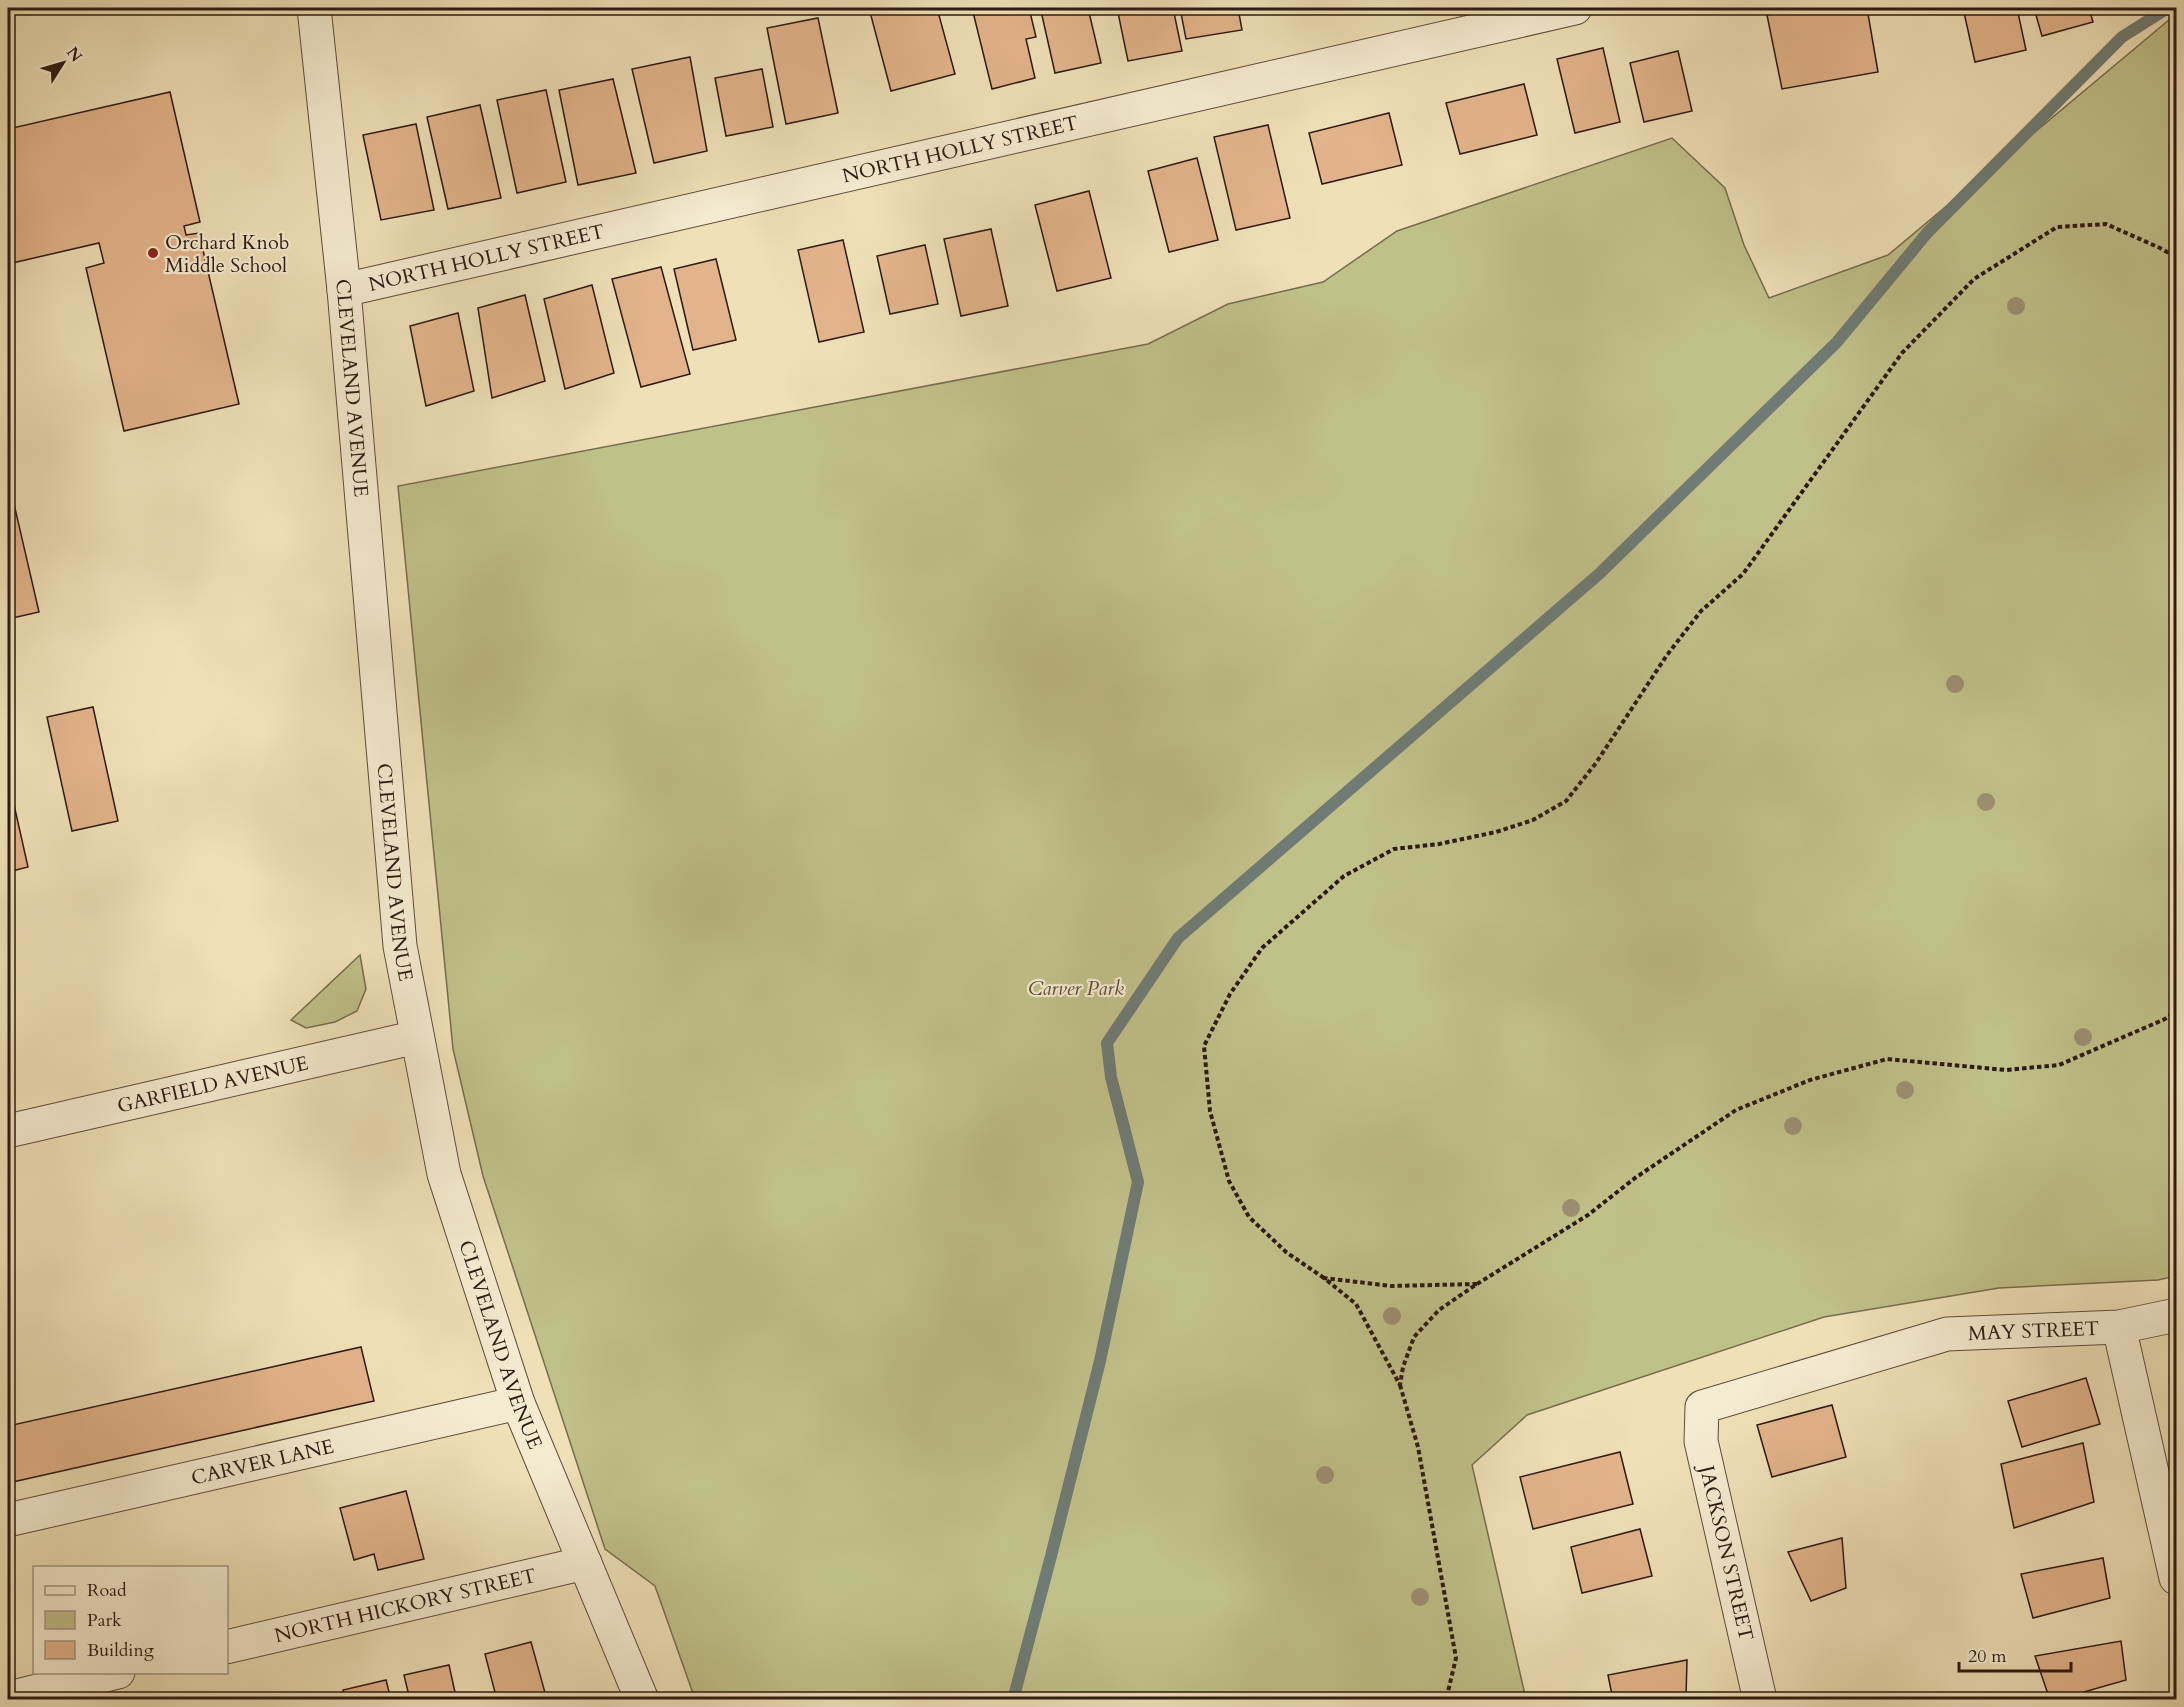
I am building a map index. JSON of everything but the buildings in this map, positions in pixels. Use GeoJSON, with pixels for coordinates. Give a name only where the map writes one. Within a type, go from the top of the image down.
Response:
{"type":"FeatureCollection","features":[{"type":"Feature","properties":{"kind":"street","name":"CLEVELAND AVENUE"},"geometry":{"type":"LineString","coordinates":[[314,8],[344,290],[400,946],[417,1037],[444,1174],[519,1403],[642,1700]]}},
{"type":"Feature","properties":{"kind":"street","name":"NORTH HOLLY STREET"},"geometry":{"type":"LineString","coordinates":[[344,290],[1575,8]]}},
{"type":"Feature","properties":{"kind":"street","name":"GARFIELD AVENUE"},"geometry":{"type":"LineString","coordinates":[[8,1131],[417,1037]]}},
{"type":"Feature","properties":{"kind":"street"},"geometry":{"type":"LineString","coordinates":[[2176,1315],[2119,1327],[2176,1578]]}},
{"type":"Feature","properties":{"kind":"street","name":"MAY STREET"},"geometry":{"type":"LineString","coordinates":[[1702,1407],[1947,1334],[2119,1327]]}},
{"type":"Feature","properties":{"kind":"street","name":"CARVER LANE"},"geometry":{"type":"LineString","coordinates":[[8,1520],[519,1403]]}},
{"type":"Feature","properties":{"kind":"street","name":"JACKSON STREET"},"geometry":{"type":"LineString","coordinates":[[1702,1407],[1701,1441],[1760,1700]]}},
{"type":"Feature","properties":{"kind":"street","name":"NORTH HICKORY STREET"},"geometry":{"type":"LineString","coordinates":[[228,1647],[585,1563]]}},
{"type":"Feature","properties":{"kind":"street"},"geometry":{"type":"LineString","coordinates":[[8,1698],[110,1674]]}},
{"type":"Feature","properties":{"kind":"path"},"geometry":{"type":"LineString","coordinates":[[1446,1700],[1456,1658],[1418,1447],[1401,1385],[1356,1304],[1286,1252],[1249,1216],[1230,1181],[1210,1111],[1204,1046],[1230,993],[1262,948],[1344,876],[1394,849],[1439,844],[1496,832],[1533,820],[1566,801],[1596,763],[1667,655],[1701,611],[1743,574],[1902,353],[1974,279],[2057,227],[2106,224],[2176,257]]}},
{"type":"Feature","properties":{"kind":"path"},"geometry":{"type":"LineString","coordinates":[[1401,1385],[1403,1367],[1414,1337],[1439,1310],[1588,1215],[1635,1178],[1736,1110],[1810,1080],[1887,1059],[2006,1070],[2059,1065],[2165,1019],[2176,1011]]}},
{"type":"Feature","properties":{"kind":"path"},"geometry":{"type":"LineString","coordinates":[[1324,1278],[1391,1286],[1477,1284]]}},
{"type":"Feature","properties":{"kind":"green space","name":"Carver Park"},"geometry":{"type":"Polygon","coordinates":[[[2176,14],[2176,1276],[2158,1280],[1999,1288],[1824,1317],[1527,1415],[1472,1465],[1526,1699],[695,1699],[655,1586],[605,1549],[483,1176],[453,1049],[398,486],[1148,344],[1228,304],[1323,282],[1397,231],[1672,138],[1725,188],[1744,245],[1769,298],[1888,255],[2176,14]]]}},
{"type":"Feature","properties":{"kind":"green space"},"geometry":{"type":"Polygon","coordinates":[[[360,955],[366,989],[357,1011],[335,1022],[306,1028],[291,1020],[360,955]]]}},
{"type":"Feature","properties":{"kind":"waterway"},"geometry":{"type":"LineString","coordinates":[[1013,1700],[1100,1361],[1138,1182],[1111,1077],[1107,1043],[1178,938],[1599,574],[1837,342],[1927,233],[2122,37],[2168,8]]}},
{"type":"Feature","properties":{"kind":"place","name":"Orchard Knob Middle School"},"geometry":{"type":"Point","coordinates":[153,253]}}]}
